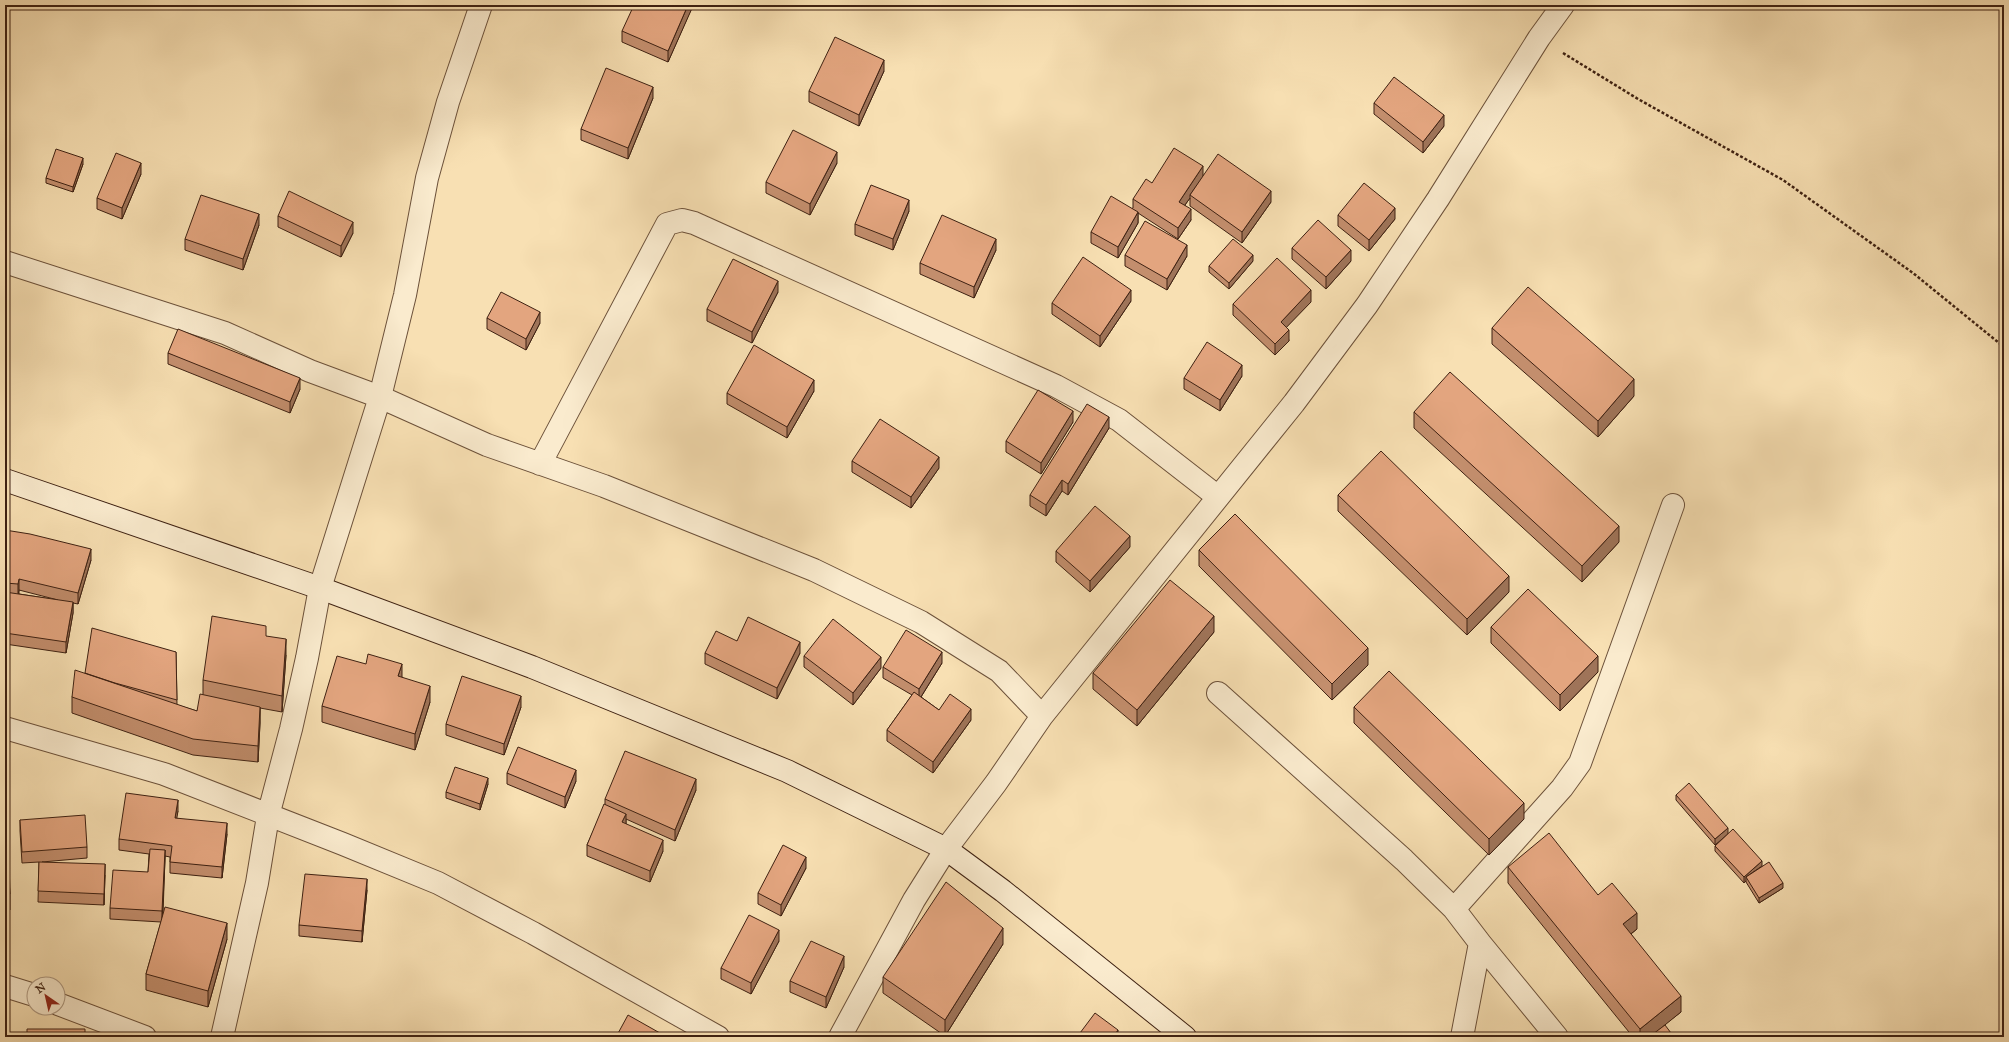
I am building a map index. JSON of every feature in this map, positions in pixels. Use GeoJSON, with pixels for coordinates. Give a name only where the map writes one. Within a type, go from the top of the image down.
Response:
{"type":"FeatureCollection","features":[{"type":"Feature","properties":{"kind":"street"},"geometry":{"type":"LineString","coordinates":[[222,1037],[257,883],[268,816],[295,708],[320,588],[380,397],[405,295],[427,178],[448,102],[481,5]]}},
{"type":"Feature","properties":{"kind":"street"},"geometry":{"type":"LineString","coordinates":[[840,1037],[914,900],[946,849],[996,783],[1042,716],[1294,403],[1367,305],[1438,199],[1539,38],[1563,5]]}},
{"type":"Feature","properties":{"kind":"street"},"geometry":{"type":"LineString","coordinates":[[540,464],[668,224],[682,220],[694,223],[1056,386],[1119,420],[1218,497]]}},
{"type":"Feature","properties":{"kind":"street"},"geometry":{"type":"LineString","coordinates":[[5,262],[225,333],[310,371],[380,397],[487,445],[604,486],[814,570],[922,622],[999,671],[1042,716]]}},
{"type":"Feature","properties":{"kind":"street"},"geometry":{"type":"LineString","coordinates":[[5,480],[320,588],[532,667],[787,771],[946,849],[1003,891],[1185,1037]]}},
{"type":"Feature","properties":{"kind":"street"},"geometry":{"type":"LineString","coordinates":[[1454,909],[1562,788],[1580,763],[1673,505]]}},
{"type":"Feature","properties":{"kind":"street"},"geometry":{"type":"LineString","coordinates":[[1218,693],[1404,860],[1454,909],[1557,1037]]}},
{"type":"Feature","properties":{"kind":"street"},"geometry":{"type":"LineString","coordinates":[[5,728],[164,774],[268,816],[344,844],[438,883],[533,933],[718,1037]]}},
{"type":"Feature","properties":{"kind":"street"},"geometry":{"type":"LineString","coordinates":[[1462,1037],[1480,943]]}},
{"type":"Feature","properties":{"kind":"street"},"geometry":{"type":"LineString","coordinates":[[5,986],[26,993]]}},
{"type":"Feature","properties":{"kind":"street"},"geometry":{"type":"LineString","coordinates":[[66,1007],[145,1037]]}},
{"type":"Feature","properties":{"kind":"path"},"geometry":{"type":"LineString","coordinates":[[1539,38],[1638,99],[1783,180],[1913,273],[2004,347]]}},
{"type":"Feature","properties":{"kind":"building"},"geometry":{"type":"Polygon","coordinates":[[[634,5],[688,5],[668,51],[622,31],[634,5]]]}},
{"type":"Feature","properties":{"kind":"building"},"geometry":{"type":"Polygon","coordinates":[[[835,37],[884,60],[859,115],[809,91],[835,37]]]}},
{"type":"Feature","properties":{"kind":"building"},"geometry":{"type":"Polygon","coordinates":[[[606,68],[653,87],[628,148],[581,129],[606,68]]]}},
{"type":"Feature","properties":{"kind":"building"},"geometry":{"type":"Polygon","coordinates":[[[1394,77],[1444,115],[1423,142],[1374,103],[1394,77]]]}},
{"type":"Feature","properties":{"kind":"building"},"geometry":{"type":"Polygon","coordinates":[[[793,130],[837,152],[810,204],[766,182],[793,130]]]}},
{"type":"Feature","properties":{"kind":"building"},"geometry":{"type":"Polygon","coordinates":[[[1174,148],[1203,166],[1179,202],[1191,209],[1178,228],[1133,199],[1146,179],[1152,183],[1174,148]]]}},
{"type":"Feature","properties":{"kind":"building"},"geometry":{"type":"Polygon","coordinates":[[[56,149],[83,158],[73,187],[46,178],[56,149]]]}},
{"type":"Feature","properties":{"kind":"building"},"geometry":{"type":"Polygon","coordinates":[[[116,153],[141,163],[122,208],[97,198],[116,153]]]}},
{"type":"Feature","properties":{"kind":"building"},"geometry":{"type":"Polygon","coordinates":[[[1218,154],[1271,191],[1242,232],[1190,195],[1218,154]]]}},
{"type":"Feature","properties":{"kind":"building"},"geometry":{"type":"Polygon","coordinates":[[[1364,183],[1395,208],[1369,240],[1338,215],[1364,183]]]}},
{"type":"Feature","properties":{"kind":"building"},"geometry":{"type":"Polygon","coordinates":[[[871,185],[909,200],[893,239],[855,224],[871,185]]]}},
{"type":"Feature","properties":{"kind":"building"},"geometry":{"type":"Polygon","coordinates":[[[289,191],[353,222],[341,246],[278,216],[289,191]]]}},
{"type":"Feature","properties":{"kind":"building"},"geometry":{"type":"Polygon","coordinates":[[[201,195],[259,214],[243,259],[185,239],[201,195]]]}},
{"type":"Feature","properties":{"kind":"building"},"geometry":{"type":"Polygon","coordinates":[[[1111,196],[1138,212],[1118,247],[1091,232],[1111,196]]]}},
{"type":"Feature","properties":{"kind":"building"},"geometry":{"type":"Polygon","coordinates":[[[942,215],[996,239],[974,287],[920,263],[942,215]]]}},
{"type":"Feature","properties":{"kind":"building"},"geometry":{"type":"Polygon","coordinates":[[[1318,220],[1351,250],[1326,277],[1292,248],[1318,220]]]}},
{"type":"Feature","properties":{"kind":"building"},"geometry":{"type":"Polygon","coordinates":[[[1145,221],[1187,245],[1167,279],[1125,255],[1145,221]]]}},
{"type":"Feature","properties":{"kind":"building"},"geometry":{"type":"Polygon","coordinates":[[[1233,239],[1253,255],[1229,283],[1209,266],[1233,239]]]}},
{"type":"Feature","properties":{"kind":"building"},"geometry":{"type":"Polygon","coordinates":[[[1083,257],[1131,290],[1100,336],[1052,303],[1083,257]]]}},
{"type":"Feature","properties":{"kind":"building"},"geometry":{"type":"Polygon","coordinates":[[[1277,258],[1311,290],[1281,322],[1289,330],[1275,344],[1233,304],[1277,258]]]}},
{"type":"Feature","properties":{"kind":"building"},"geometry":{"type":"Polygon","coordinates":[[[733,259],[778,281],[752,332],[707,309],[733,259]]]}},
{"type":"Feature","properties":{"kind":"building"},"geometry":{"type":"Polygon","coordinates":[[[1528,287],[1634,379],[1598,421],[1492,328],[1528,287]]]}},
{"type":"Feature","properties":{"kind":"building"},"geometry":{"type":"Polygon","coordinates":[[[501,292],[540,312],[526,339],[487,318],[501,292]]]}},
{"type":"Feature","properties":{"kind":"building"},"geometry":{"type":"Polygon","coordinates":[[[178,329],[300,378],[290,402],[168,353],[178,329]]]}},
{"type":"Feature","properties":{"kind":"building"},"geometry":{"type":"Polygon","coordinates":[[[1207,342],[1242,365],[1220,400],[1184,378],[1207,342]]]}},
{"type":"Feature","properties":{"kind":"building"},"geometry":{"type":"Polygon","coordinates":[[[754,345],[814,380],[787,427],[727,393],[754,345]]]}},
{"type":"Feature","properties":{"kind":"building"},"geometry":{"type":"Polygon","coordinates":[[[1450,372],[1619,526],[1582,566],[1414,412],[1450,372]]]}},
{"type":"Feature","properties":{"kind":"building"},"geometry":{"type":"Polygon","coordinates":[[[1038,390],[1073,411],[1041,463],[1006,441],[1038,390]]]}},
{"type":"Feature","properties":{"kind":"building"},"geometry":{"type":"Polygon","coordinates":[[[1087,404],[1109,417],[1068,484],[1062,480],[1046,505],[1030,495],[1087,404]]]}},
{"type":"Feature","properties":{"kind":"building"},"geometry":{"type":"Polygon","coordinates":[[[880,419],[939,457],[911,497],[852,461],[880,419]]]}},
{"type":"Feature","properties":{"kind":"building"},"geometry":{"type":"Polygon","coordinates":[[[1381,451],[1509,576],[1467,619],[1338,495],[1381,451]]]}},
{"type":"Feature","properties":{"kind":"building"},"geometry":{"type":"Polygon","coordinates":[[[1095,506],[1130,536],[1090,581],[1056,551],[1095,506]]]}},
{"type":"Feature","properties":{"kind":"building"},"geometry":{"type":"Polygon","coordinates":[[[1235,514],[1368,648],[1332,684],[1199,550],[1235,514]]]}},
{"type":"Feature","properties":{"kind":"building"},"geometry":{"type":"Polygon","coordinates":[[[5,530],[30,534],[91,549],[78,593],[19,579],[18,584],[5,583],[5,530]]]}},
{"type":"Feature","properties":{"kind":"building"},"geometry":{"type":"Polygon","coordinates":[[[1170,580],[1214,616],[1137,710],[1093,673],[1170,580]]]}},
{"type":"Feature","properties":{"kind":"building"},"geometry":{"type":"Polygon","coordinates":[[[1528,589],[1598,656],[1560,695],[1491,627],[1528,589]]]}},
{"type":"Feature","properties":{"kind":"building"},"geometry":{"type":"Polygon","coordinates":[[[5,592],[73,602],[66,642],[5,633],[5,592]]]}},
{"type":"Feature","properties":{"kind":"building"},"geometry":{"type":"Polygon","coordinates":[[[212,616],[266,626],[266,636],[286,639],[282,696],[203,680],[212,616]]]}},
{"type":"Feature","properties":{"kind":"building"},"geometry":{"type":"Polygon","coordinates":[[[748,617],[800,642],[777,688],[705,653],[716,631],[737,641],[748,617]]]}},
{"type":"Feature","properties":{"kind":"building"},"geometry":{"type":"Polygon","coordinates":[[[833,619],[881,657],[853,693],[804,656],[833,619]]]}},
{"type":"Feature","properties":{"kind":"building"},"geometry":{"type":"Polygon","coordinates":[[[92,628],[176,652],[177,700],[85,673],[92,628]]]}},
{"type":"Feature","properties":{"kind":"building"},"geometry":{"type":"Polygon","coordinates":[[[906,630],[942,652],[919,689],[883,667],[906,630]]]}},
{"type":"Feature","properties":{"kind":"building"},"geometry":{"type":"Polygon","coordinates":[[[368,654],[402,664],[398,676],[430,686],[415,734],[322,706],[337,656],[366,664],[368,654]]]}},
{"type":"Feature","properties":{"kind":"building"},"geometry":{"type":"Polygon","coordinates":[[[75,670],[197,711],[200,694],[260,707],[258,746],[193,739],[72,697],[75,670]]]}},
{"type":"Feature","properties":{"kind":"building"},"geometry":{"type":"Polygon","coordinates":[[[1389,671],[1524,803],[1489,839],[1354,707],[1389,671]]]}},
{"type":"Feature","properties":{"kind":"building"},"geometry":{"type":"Polygon","coordinates":[[[462,676],[521,696],[504,744],[446,724],[462,676]]]}},
{"type":"Feature","properties":{"kind":"building"},"geometry":{"type":"Polygon","coordinates":[[[914,692],[939,710],[950,694],[971,709],[933,762],[887,730],[914,692]]]}},
{"type":"Feature","properties":{"kind":"building"},"geometry":{"type":"Polygon","coordinates":[[[518,747],[576,770],[565,797],[507,773],[518,747]]]}},
{"type":"Feature","properties":{"kind":"building"},"geometry":{"type":"Polygon","coordinates":[[[625,751],[696,779],[675,830],[605,799],[625,751]]]}},
{"type":"Feature","properties":{"kind":"building"},"geometry":{"type":"Polygon","coordinates":[[[455,767],[488,778],[480,804],[446,792],[455,767]]]}},
{"type":"Feature","properties":{"kind":"building"},"geometry":{"type":"Polygon","coordinates":[[[1689,783],[1728,828],[1715,839],[1676,795],[1689,783]]]}},
{"type":"Feature","properties":{"kind":"building"},"geometry":{"type":"Polygon","coordinates":[[[126,793],[178,800],[175,818],[227,823],[222,867],[170,862],[172,846],[119,839],[126,793]]]}},
{"type":"Feature","properties":{"kind":"building"},"geometry":{"type":"Polygon","coordinates":[[[604,804],[626,814],[622,822],[663,840],[650,871],[587,845],[604,804]]]}},
{"type":"Feature","properties":{"kind":"building"},"geometry":{"type":"Polygon","coordinates":[[[85,815],[87,847],[22,852],[20,820],[85,815]]]}},
{"type":"Feature","properties":{"kind":"building"},"geometry":{"type":"Polygon","coordinates":[[[1733,829],[1762,861],[1744,877],[1715,846],[1733,829]]]}},
{"type":"Feature","properties":{"kind":"building"},"geometry":{"type":"Polygon","coordinates":[[[5,831],[8,831],[10,894],[5,895],[5,831]]]}},
{"type":"Feature","properties":{"kind":"building"},"geometry":{"type":"Polygon","coordinates":[[[1549,833],[1598,895],[1612,883],[1637,913],[1623,924],[1681,996],[1640,1029],[1508,867],[1549,833]]]}},
{"type":"Feature","properties":{"kind":"building"},"geometry":{"type":"Polygon","coordinates":[[[783,845],[806,857],[781,905],[758,893],[783,845]]]}},
{"type":"Feature","properties":{"kind":"building"},"geometry":{"type":"Polygon","coordinates":[[[150,849],[165,850],[162,911],[110,908],[113,870],[148,872],[150,849]]]}},
{"type":"Feature","properties":{"kind":"building"},"geometry":{"type":"Polygon","coordinates":[[[39,862],[105,864],[104,894],[38,891],[39,862]]]}},
{"type":"Feature","properties":{"kind":"building"},"geometry":{"type":"Polygon","coordinates":[[[1769,862],[1783,883],[1759,898],[1746,877],[1769,862]]]}},
{"type":"Feature","properties":{"kind":"building"},"geometry":{"type":"Polygon","coordinates":[[[305,874],[367,879],[362,931],[299,925],[305,874]]]}},
{"type":"Feature","properties":{"kind":"building"},"geometry":{"type":"Polygon","coordinates":[[[946,882],[1003,928],[945,1020],[883,977],[946,882]]]}},
{"type":"Feature","properties":{"kind":"building"},"geometry":{"type":"Polygon","coordinates":[[[165,907],[227,923],[208,991],[146,974],[165,907]]]}},
{"type":"Feature","properties":{"kind":"building"},"geometry":{"type":"Polygon","coordinates":[[[749,915],[779,930],[751,983],[721,968],[749,915]]]}},
{"type":"Feature","properties":{"kind":"building"},"geometry":{"type":"Polygon","coordinates":[[[811,941],[844,956],[826,997],[790,981],[811,941]]]}},
{"type":"Feature","properties":{"kind":"building"},"geometry":{"type":"Polygon","coordinates":[[[1095,1013],[1118,1030],[1113,1037],[1077,1037],[1095,1013]]]}},
{"type":"Feature","properties":{"kind":"building"},"geometry":{"type":"Polygon","coordinates":[[[628,1015],[667,1037],[616,1037],[628,1015]]]}},
{"type":"Feature","properties":{"kind":"building"},"geometry":{"type":"Polygon","coordinates":[[[1665,1025],[1674,1037],[1649,1037],[1665,1025]]]}},
{"type":"Feature","properties":{"kind":"building"},"geometry":{"type":"Polygon","coordinates":[[[27,1029],[85,1029],[85,1037],[27,1037],[27,1029]]]}}]}
